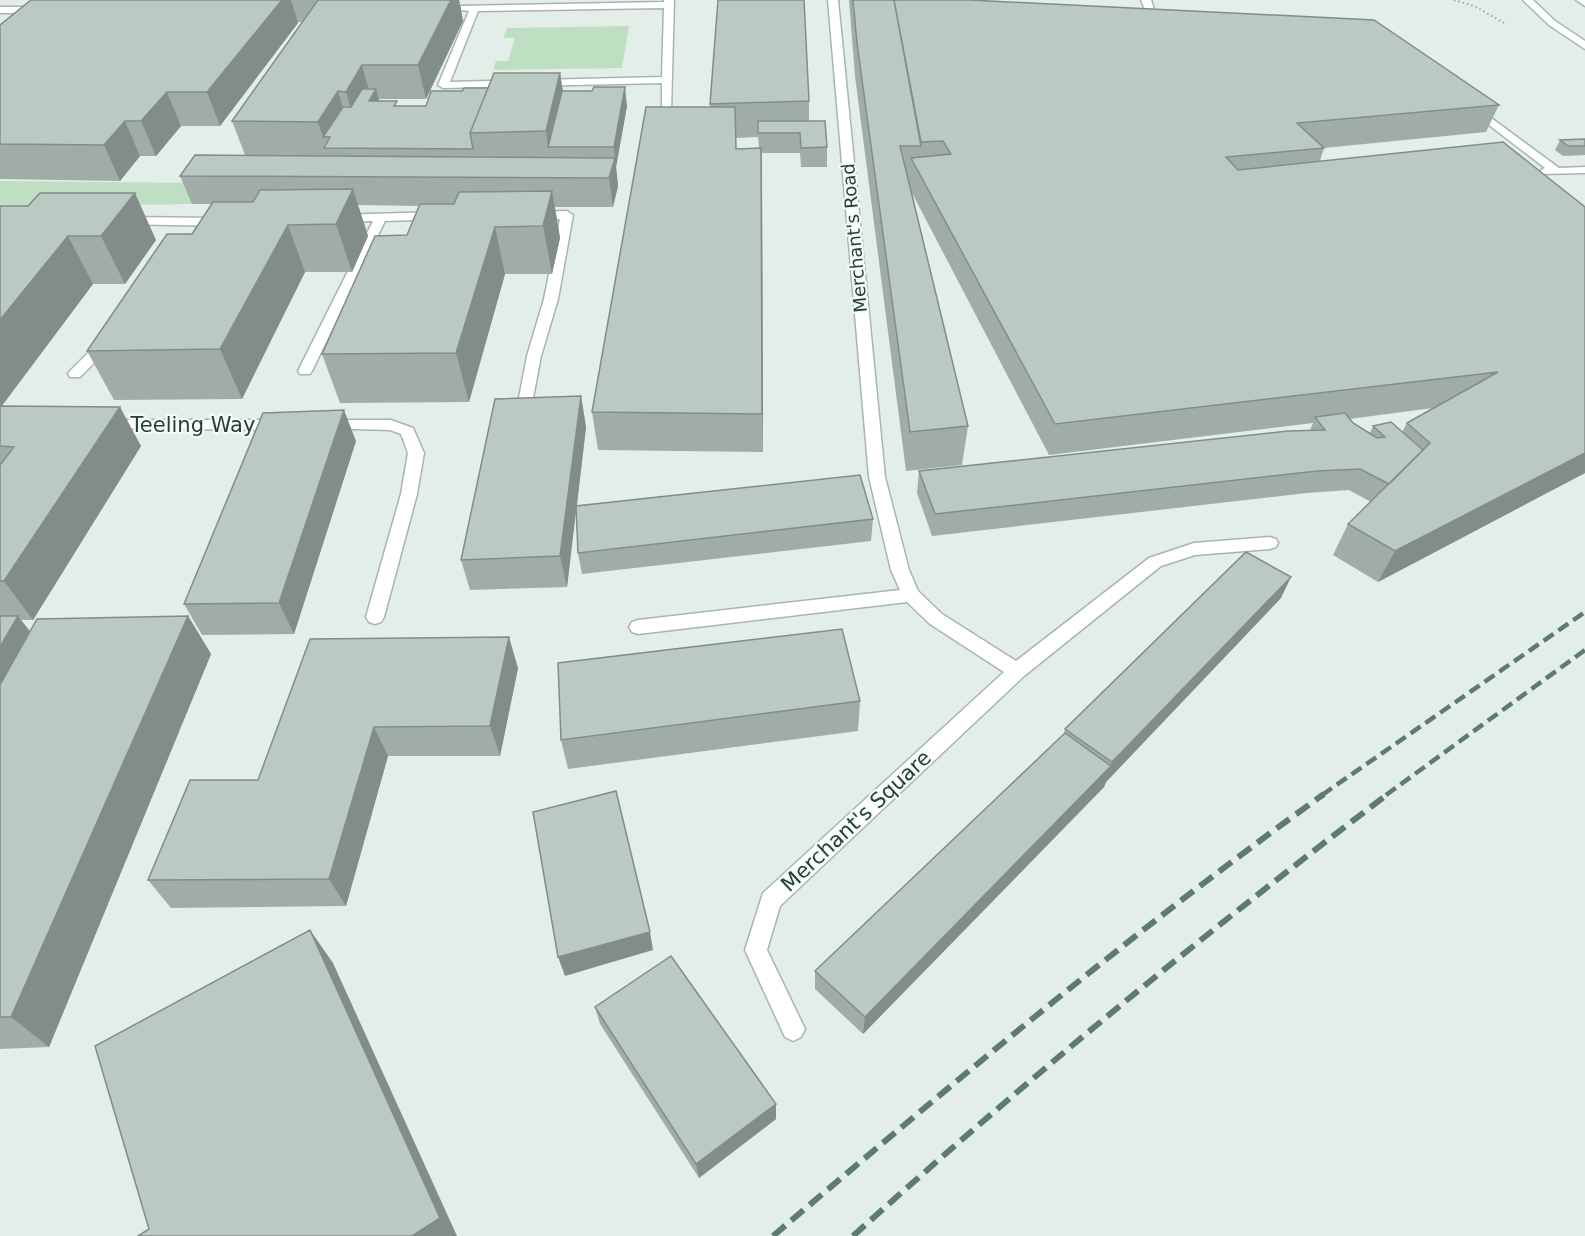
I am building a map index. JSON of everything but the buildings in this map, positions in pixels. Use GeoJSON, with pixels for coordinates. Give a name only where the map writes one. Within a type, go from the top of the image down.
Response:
{"type":"FeatureCollection","features":[{"type":"Feature","properties":{"kind":"street","name":"Merchant's Road"},"geometry":{"type":"LineString","coordinates":[[833,0],[837,63],[877,477],[900,570],[911,595]]}},
{"type":"Feature","properties":{"kind":"street"},"geometry":{"type":"LineString","coordinates":[[1146,0],[1152,17],[1178,27]]}},
{"type":"Feature","properties":{"kind":"street"},"geometry":{"type":"LineString","coordinates":[[1528,0],[1552,22],[1585,46]]}},
{"type":"Feature","properties":{"kind":"street"},"geometry":{"type":"LineString","coordinates":[[1581,0],[1585,3]]}},
{"type":"Feature","properties":{"kind":"street"},"geometry":{"type":"LineString","coordinates":[[453,8],[669,3],[667,109]]}},
{"type":"Feature","properties":{"kind":"street"},"geometry":{"type":"LineString","coordinates":[[0,10],[52,8],[41,18]]}},
{"type":"Feature","properties":{"kind":"street"},"geometry":{"type":"LineString","coordinates":[[475,8],[443,85],[666,80]]}},
{"type":"Feature","properties":{"kind":"street"},"geometry":{"type":"LineString","coordinates":[[1466,102],[1556,171]]}},
{"type":"Feature","properties":{"kind":"street"},"geometry":{"type":"LineString","coordinates":[[1508,154],[1531,152]]}},
{"type":"Feature","properties":{"kind":"street"},"geometry":{"type":"LineString","coordinates":[[1532,173],[1585,170]]}},
{"type":"Feature","properties":{"kind":"street"},"geometry":{"type":"LineString","coordinates":[[520,216],[567,215],[551,299],[534,356],[526,398]]}},
{"type":"Feature","properties":{"kind":"street"},"geometry":{"type":"LineString","coordinates":[[322,219],[451,216]]}},
{"type":"Feature","properties":{"kind":"street"},"geometry":{"type":"LineString","coordinates":[[305,371],[381,217]]}},
{"type":"Feature","properties":{"kind":"street"},"geometry":{"type":"LineString","coordinates":[[108,221],[239,222]]}},
{"type":"Feature","properties":{"kind":"street"},"geometry":{"type":"LineString","coordinates":[[199,240],[215,223]]}},
{"type":"Feature","properties":{"kind":"street"},"geometry":{"type":"LineString","coordinates":[[75,374],[119,328]]}},
{"type":"Feature","properties":{"kind":"street","name":"Teeling Way"},"geometry":{"type":"LineString","coordinates":[[91,425],[391,425],[408,431],[416,453],[409,494],[375,617]]}},
{"type":"Feature","properties":{"kind":"street","name":"Merchant's Square"},"geometry":{"type":"LineString","coordinates":[[793,1029],[756,950],[771,900],[1017,671],[1155,562],[1194,549],[1270,543]]}},
{"type":"Feature","properties":{"kind":"street"},"geometry":{"type":"LineString","coordinates":[[638,627],[911,595],[936,619],[1017,671]]}},
{"type":"Feature","properties":{"kind":"green space"},"geometry":{"type":"Polygon","coordinates":[[[629,26],[622,68],[493,70],[496,61],[508,61],[515,38],[503,38],[507,28],[629,26]]]}},
{"type":"Feature","properties":{"kind":"green space"},"geometry":{"type":"Polygon","coordinates":[[[0,181],[207,183],[192,204],[0,207],[0,181]]]}},
{"type":"Feature","properties":{"kind":"railway"},"geometry":{"type":"LineString","coordinates":[[1322,795],[1585,612]]}},
{"type":"Feature","properties":{"kind":"railway"},"geometry":{"type":"LineString","coordinates":[[1386,795],[1585,650]]}},
{"type":"Feature","properties":{"kind":"railway"},"geometry":{"type":"LineString","coordinates":[[773,1236],[1044,1009],[1183,899],[1324,794]]}},
{"type":"Feature","properties":{"kind":"railway"},"geometry":{"type":"LineString","coordinates":[[853,1236],[983,1121],[1116,1009],[1388,794]]}}]}
